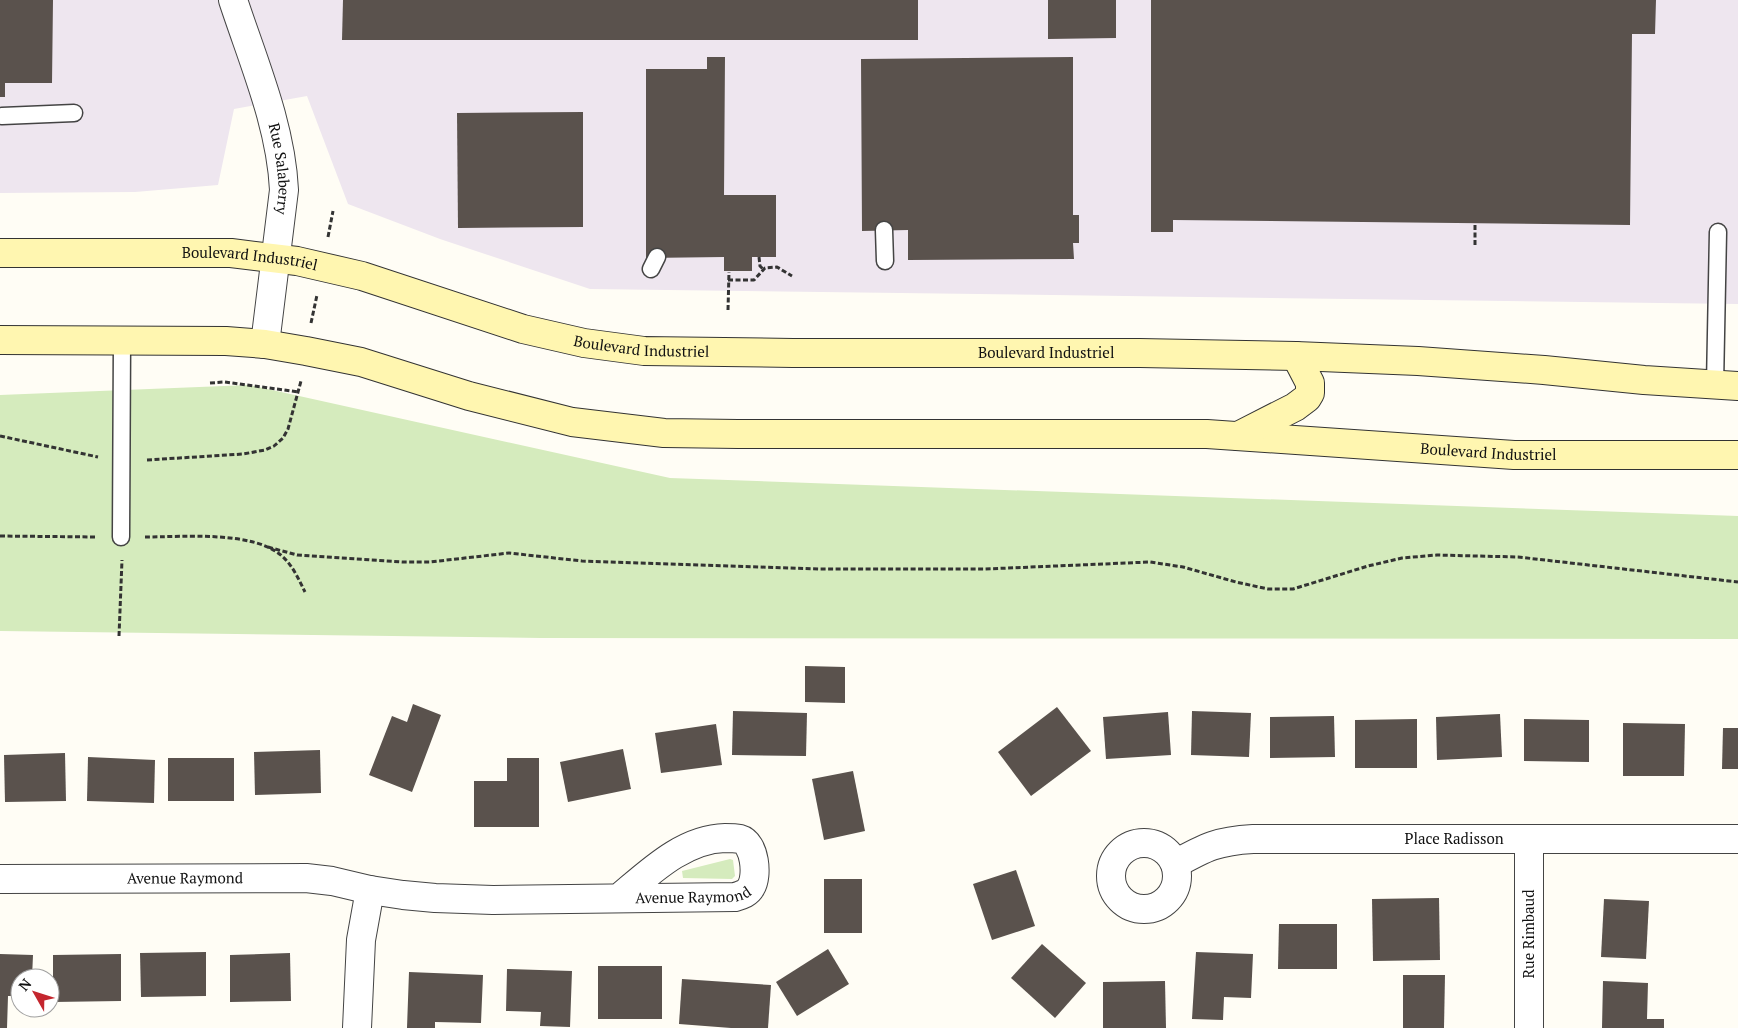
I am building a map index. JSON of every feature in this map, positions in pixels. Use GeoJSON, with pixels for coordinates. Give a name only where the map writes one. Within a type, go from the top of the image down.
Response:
{"type":"FeatureCollection","features":[{"type":"Feature","properties":{"kind":"street","name":"Rue Salaberry"},"geometry":{"type":"LineString","coordinates":[[233,0],[268,106],[283,171],[284,190],[265,344]]}},
{"type":"Feature","properties":{"kind":"street","name":"Boulevard Industriel"},"geometry":{"type":"LineString","coordinates":[[0,253],[231,253],[275,258],[322,266],[362,276],[523,328],[584,343],[644,351],[811,354],[1140,353],[1296,356],[1418,361],[1727,385]]}},
{"type":"Feature","properties":{"kind":"street","name":"Boulevard Industriel"},"geometry":{"type":"LineString","coordinates":[[0,340],[226,341],[265,344],[370,365],[469,396],[572,422],[642,431],[738,434],[1163,433],[1238,436],[1514,455],[1738,456]]}},
{"type":"Feature","properties":{"kind":"street","name":"Boulevard Industriel"},"geometry":{"type":"LineString","coordinates":[[1238,436],[1295,407],[1307,398],[1310,393],[1310,383],[1296,356]]}},
{"type":"Feature","properties":{"kind":"street","name":"Place Radisson"},"geometry":{"type":"LineString","coordinates":[[1175,864],[1209,846],[1236,840],[1738,839]]}},
{"type":"Feature","properties":{"kind":"street","name":"Rue Rimbaud"},"geometry":{"type":"LineString","coordinates":[[1529,840],[1529,1028]]}},
{"type":"Feature","properties":{"kind":"street","name":"Avenue Raymond"},"geometry":{"type":"LineString","coordinates":[[0,879],[306,878],[332,881],[370,890],[435,898],[493,900],[618,898]]}},
{"type":"Feature","properties":{"kind":"street"},"geometry":{"type":"LineString","coordinates":[[357,1028],[360,940],[370,890]]}},
{"type":"Feature","properties":{"kind":"lane"},"geometry":{"type":"LineString","coordinates":[[2,116],[74,113]]}},
{"type":"Feature","properties":{"kind":"lane"},"geometry":{"type":"LineString","coordinates":[[884,230],[885,261]]}},
{"type":"Feature","properties":{"kind":"lane"},"geometry":{"type":"LineString","coordinates":[[1718,232],[1727,385]]}},
{"type":"Feature","properties":{"kind":"lane"},"geometry":{"type":"LineString","coordinates":[[121,537],[122,341]]}},
{"type":"Feature","properties":{"kind":"path"},"geometry":{"type":"LineString","coordinates":[[140,460],[243,454],[265,450],[274,446],[283,438],[288,429],[299,392],[333,211]]}},
{"type":"Feature","properties":{"kind":"path"},"geometry":{"type":"LineString","coordinates":[[1475,223],[1475,245]]}},
{"type":"Feature","properties":{"kind":"path"},"geometry":{"type":"LineString","coordinates":[[759,257],[760,266],[764,270]]}},
{"type":"Feature","properties":{"kind":"path"},"geometry":{"type":"LineString","coordinates":[[728,280],[754,280],[766,268],[777,267],[792,276]]}},
{"type":"Feature","properties":{"kind":"path"},"geometry":{"type":"LineString","coordinates":[[728,310],[729,272]]}},
{"type":"Feature","properties":{"kind":"path"},"geometry":{"type":"LineString","coordinates":[[210,383],[224,382],[299,392]]}},
{"type":"Feature","properties":{"kind":"path"},"geometry":{"type":"LineString","coordinates":[[0,436],[104,458]]}},
{"type":"Feature","properties":{"kind":"path"},"geometry":{"type":"LineString","coordinates":[[0,536],[232,538],[251,541],[297,555],[402,562],[430,562],[509,553],[582,561],[819,569],[985,569],[1150,562],[1183,567],[1268,589],[1293,588],[1402,558],[1437,555],[1518,557],[1738,582]]}},
{"type":"Feature","properties":{"kind":"path"},"geometry":{"type":"LineString","coordinates":[[119,636],[122,574],[121,537]]}},
{"type":"Feature","properties":{"kind":"path"},"geometry":{"type":"LineString","coordinates":[[268,547],[282,556],[291,566],[305,592]]}},
{"type":"Feature","properties":{"kind":"shaded area"},"geometry":{"type":"Polygon","coordinates":[[[0,0],[1738,0],[1738,304],[590,289],[440,239],[348,204],[307,96],[234,109],[218,185],[135,192],[0,193],[0,0]]]}},
{"type":"Feature","properties":{"kind":"green space"},"geometry":{"type":"Polygon","coordinates":[[[249,385],[670,478],[1738,516],[1738,639],[541,638],[0,631],[0,395],[249,385]]]}},
{"type":"Feature","properties":{"kind":"green space"},"geometry":{"type":"Polygon","coordinates":[[[730,859],[733,860],[735,876],[732,879],[683,878],[682,871],[730,859]]]}},
{"type":"Feature","properties":{"kind":"building"},"geometry":{"type":"Polygon","coordinates":[[[0,0],[53,0],[52,83],[5,83],[5,97],[0,97],[0,0]]]}},
{"type":"Feature","properties":{"kind":"building"},"geometry":{"type":"Polygon","coordinates":[[[343,0],[918,0],[918,40],[342,40],[343,0]]]}},
{"type":"Feature","properties":{"kind":"building"},"geometry":{"type":"Polygon","coordinates":[[[1048,0],[1116,0],[1116,38],[1048,39],[1048,0]]]}},
{"type":"Feature","properties":{"kind":"building"},"geometry":{"type":"Polygon","coordinates":[[[1151,0],[1656,0],[1655,34],[1632,34],[1630,225],[1173,220],[1173,232],[1151,232],[1151,0]]]}},
{"type":"Feature","properties":{"kind":"building"},"geometry":{"type":"Polygon","coordinates":[[[707,57],[725,57],[724,195],[776,195],[776,257],[752,257],[752,271],[724,271],[724,257],[646,258],[646,69],[707,69],[707,57]]]}},
{"type":"Feature","properties":{"kind":"building"},"geometry":{"type":"Polygon","coordinates":[[[1073,57],[1073,215],[1079,215],[1079,243],[1073,243],[1074,259],[908,260],[908,230],[862,231],[861,59],[1073,57]]]}},
{"type":"Feature","properties":{"kind":"building"},"geometry":{"type":"Polygon","coordinates":[[[583,112],[583,227],[458,228],[457,113],[583,112]]]}},
{"type":"Feature","properties":{"kind":"building"},"geometry":{"type":"Polygon","coordinates":[[[805,666],[845,667],[845,703],[805,702],[805,666]]]}},
{"type":"Feature","properties":{"kind":"building"},"geometry":{"type":"Polygon","coordinates":[[[413,704],[441,715],[412,792],[369,775],[392,716],[407,722],[413,704]]]}},
{"type":"Feature","properties":{"kind":"building"},"geometry":{"type":"Polygon","coordinates":[[[1057,707],[1091,751],[1031,796],[998,752],[1057,707]]]}},
{"type":"Feature","properties":{"kind":"building"},"geometry":{"type":"Polygon","coordinates":[[[733,711],[807,713],[806,756],[732,755],[733,711]]]}},
{"type":"Feature","properties":{"kind":"building"},"geometry":{"type":"Polygon","coordinates":[[[1192,711],[1251,713],[1249,757],[1191,755],[1192,711]]]}},
{"type":"Feature","properties":{"kind":"building"},"geometry":{"type":"Polygon","coordinates":[[[1168,712],[1171,755],[1106,759],[1103,717],[1168,712]]]}},
{"type":"Feature","properties":{"kind":"building"},"geometry":{"type":"Polygon","coordinates":[[[1500,714],[1502,757],[1437,760],[1436,717],[1500,714]]]}},
{"type":"Feature","properties":{"kind":"building"},"geometry":{"type":"Polygon","coordinates":[[[1334,716],[1335,757],[1270,758],[1270,717],[1334,716]]]}},
{"type":"Feature","properties":{"kind":"building"},"geometry":{"type":"Polygon","coordinates":[[[1417,719],[1417,768],[1355,768],[1355,720],[1417,719]]]}},
{"type":"Feature","properties":{"kind":"building"},"geometry":{"type":"Polygon","coordinates":[[[1524,719],[1589,720],[1589,762],[1524,761],[1524,719]]]}},
{"type":"Feature","properties":{"kind":"building"},"geometry":{"type":"Polygon","coordinates":[[[1623,723],[1685,724],[1684,776],[1623,776],[1623,723]]]}},
{"type":"Feature","properties":{"kind":"building"},"geometry":{"type":"Polygon","coordinates":[[[716,724],[722,765],[661,773],[655,733],[716,724]]]}},
{"type":"Feature","properties":{"kind":"building"},"geometry":{"type":"Polygon","coordinates":[[[1723,728],[1738,728],[1738,769],[1722,769],[1723,728]]]}},
{"type":"Feature","properties":{"kind":"building"},"geometry":{"type":"Polygon","coordinates":[[[623,749],[631,789],[568,802],[560,762],[623,749]]]}},
{"type":"Feature","properties":{"kind":"building"},"geometry":{"type":"Polygon","coordinates":[[[320,750],[321,793],[255,795],[254,752],[320,750]]]}},
{"type":"Feature","properties":{"kind":"building"},"geometry":{"type":"Polygon","coordinates":[[[65,753],[66,801],[5,802],[4,755],[65,753]]]}},
{"type":"Feature","properties":{"kind":"building"},"geometry":{"type":"Polygon","coordinates":[[[88,757],[155,760],[154,803],[87,801],[88,757]]]}},
{"type":"Feature","properties":{"kind":"building"},"geometry":{"type":"Polygon","coordinates":[[[168,758],[234,758],[234,801],[168,801],[168,758]]]}},
{"type":"Feature","properties":{"kind":"building"},"geometry":{"type":"Polygon","coordinates":[[[507,758],[539,758],[539,827],[474,827],[474,781],[507,781],[507,758]]]}},
{"type":"Feature","properties":{"kind":"building"},"geometry":{"type":"Polygon","coordinates":[[[853,771],[865,831],[824,840],[812,779],[853,771]]]}},
{"type":"Feature","properties":{"kind":"building"},"geometry":{"type":"Polygon","coordinates":[[[1016,870],[1035,926],[992,940],[973,884],[1016,870]]]}},
{"type":"Feature","properties":{"kind":"building"},"geometry":{"type":"Polygon","coordinates":[[[824,879],[862,879],[862,933],[824,933],[824,879]]]}},
{"type":"Feature","properties":{"kind":"building"},"geometry":{"type":"Polygon","coordinates":[[[1439,898],[1440,960],[1373,961],[1372,899],[1439,898]]]}},
{"type":"Feature","properties":{"kind":"building"},"geometry":{"type":"Polygon","coordinates":[[[1604,899],[1649,901],[1646,959],[1601,957],[1604,899]]]}},
{"type":"Feature","properties":{"kind":"building"},"geometry":{"type":"Polygon","coordinates":[[[1279,924],[1337,924],[1337,969],[1278,969],[1279,924]]]}},
{"type":"Feature","properties":{"kind":"building"},"geometry":{"type":"Polygon","coordinates":[[[1042,944],[1086,983],[1055,1018],[1011,978],[1042,944]]]}},
{"type":"Feature","properties":{"kind":"building"},"geometry":{"type":"Polygon","coordinates":[[[828,949],[849,984],[797,1016],[776,982],[828,949]]]}},
{"type":"Feature","properties":{"kind":"building"},"geometry":{"type":"Polygon","coordinates":[[[206,952],[206,996],[141,997],[140,953],[206,952]]]}},
{"type":"Feature","properties":{"kind":"building"},"geometry":{"type":"Polygon","coordinates":[[[1196,952],[1253,954],[1251,998],[1224,997],[1223,1020],[1192,1019],[1196,952]]]}},
{"type":"Feature","properties":{"kind":"building"},"geometry":{"type":"Polygon","coordinates":[[[290,953],[291,1001],[230,1002],[230,955],[290,953]]]}},
{"type":"Feature","properties":{"kind":"building"},"geometry":{"type":"Polygon","coordinates":[[[0,954],[33,955],[32,968],[10,968],[7,1028],[0,1028],[0,954]]]}},
{"type":"Feature","properties":{"kind":"building"},"geometry":{"type":"Polygon","coordinates":[[[121,954],[121,1001],[60,1002],[60,968],[53,968],[53,955],[121,954]]]}},
{"type":"Feature","properties":{"kind":"building"},"geometry":{"type":"Polygon","coordinates":[[[598,966],[662,966],[662,1019],[598,1019],[598,966]]]}},
{"type":"Feature","properties":{"kind":"building"},"geometry":{"type":"Polygon","coordinates":[[[507,969],[572,971],[570,1027],[540,1026],[541,1012],[506,1011],[507,969]]]}},
{"type":"Feature","properties":{"kind":"building"},"geometry":{"type":"Polygon","coordinates":[[[409,972],[483,975],[481,1023],[435,1022],[435,1028],[407,1028],[409,972]]]}},
{"type":"Feature","properties":{"kind":"building"},"geometry":{"type":"Polygon","coordinates":[[[1403,975],[1445,975],[1444,1028],[1403,1028],[1403,975]]]}},
{"type":"Feature","properties":{"kind":"building"},"geometry":{"type":"Polygon","coordinates":[[[682,979],[771,985],[768,1028],[731,1028],[679,1024],[682,979]]]}},
{"type":"Feature","properties":{"kind":"building"},"geometry":{"type":"Polygon","coordinates":[[[1165,981],[1166,1028],[1103,1028],[1103,982],[1165,981]]]}},
{"type":"Feature","properties":{"kind":"building"},"geometry":{"type":"Polygon","coordinates":[[[1603,981],[1648,983],[1647,1019],[1664,1019],[1664,1028],[1602,1028],[1603,981]]]}}]}
